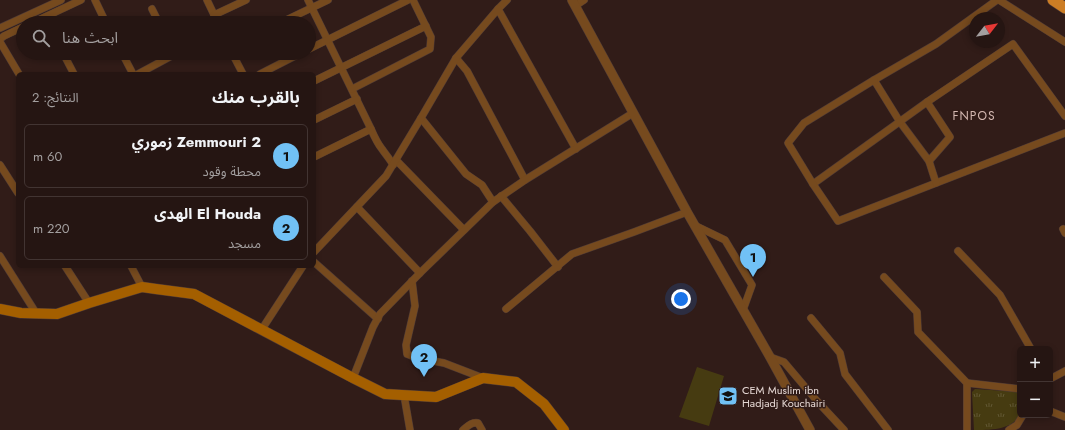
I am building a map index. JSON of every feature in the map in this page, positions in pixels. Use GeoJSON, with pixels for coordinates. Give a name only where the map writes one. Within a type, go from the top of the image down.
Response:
{"type":"FeatureCollection","features":[{"type":"Feature","properties":{"kind":"highway"},"geometry":{"type":"LineString","coordinates":[[1053,0],[1065,8]]}},
{"type":"Feature","properties":{"kind":"main road"},"geometry":{"type":"LineString","coordinates":[[0,310],[21,313],[57,314],[142,287],[194,294],[385,394],[436,397],[483,378],[516,382],[544,404],[564,430]]}},
{"type":"Feature","properties":{"kind":"street"},"geometry":{"type":"LineString","coordinates":[[26,16],[61,0]]}},
{"type":"Feature","properties":{"kind":"street"},"geometry":{"type":"LineString","coordinates":[[53,16],[81,0]]}},
{"type":"Feature","properties":{"kind":"street"},"geometry":{"type":"LineString","coordinates":[[94,0],[102,16]]}},
{"type":"Feature","properties":{"kind":"street"},"geometry":{"type":"LineString","coordinates":[[207,0],[214,15],[246,0]]}},
{"type":"Feature","properties":{"kind":"street"},"geometry":{"type":"LineString","coordinates":[[308,0],[381,149],[464,230]]}},
{"type":"Feature","properties":{"kind":"street"},"geometry":{"type":"LineString","coordinates":[[295,16],[328,0]]}},
{"type":"Feature","properties":{"kind":"street"},"geometry":{"type":"LineString","coordinates":[[316,46],[408,0]]}},
{"type":"Feature","properties":{"kind":"street"},"geometry":{"type":"LineString","coordinates":[[352,89],[430,48],[431,37],[413,0]]}},
{"type":"Feature","properties":{"kind":"street"},"geometry":{"type":"LineString","coordinates":[[316,250],[386,176],[422,118],[456,58],[507,0]]}},
{"type":"Feature","properties":{"kind":"street"},"geometry":{"type":"LineString","coordinates":[[584,0],[573,3],[694,225],[770,356],[810,430]]}},
{"type":"Feature","properties":{"kind":"street"},"geometry":{"type":"LineString","coordinates":[[1065,42],[998,0],[936,44],[874,80],[804,124],[788,143],[838,221],[1065,133]]}},
{"type":"Feature","properties":{"kind":"street"},"geometry":{"type":"LineString","coordinates":[[152,9],[156,16]]}},
{"type":"Feature","properties":{"kind":"street"},"geometry":{"type":"LineString","coordinates":[[498,9],[576,149]]}},
{"type":"Feature","properties":{"kind":"street"},"geometry":{"type":"LineString","coordinates":[[0,28],[16,21]]}},
{"type":"Feature","properties":{"kind":"street"},"geometry":{"type":"LineString","coordinates":[[316,80],[426,26]]}},
{"type":"Feature","properties":{"kind":"street"},"geometry":{"type":"LineString","coordinates":[[16,30],[4,36],[0,41],[18,72]]}},
{"type":"Feature","properties":{"kind":"street"},"geometry":{"type":"LineString","coordinates":[[813,184],[927,102],[1013,44],[1065,116]]}},
{"type":"Feature","properties":{"kind":"street"},"geometry":{"type":"LineString","coordinates":[[456,58],[467,71],[525,180]]}},
{"type":"Feature","properties":{"kind":"street"},"geometry":{"type":"LineString","coordinates":[[67,60],[73,72]]}},
{"type":"Feature","properties":{"kind":"street"},"geometry":{"type":"LineString","coordinates":[[126,60],[132,72]]}},
{"type":"Feature","properties":{"kind":"street"},"geometry":{"type":"LineString","coordinates":[[142,72],[163,60]]}},
{"type":"Feature","properties":{"kind":"street"},"geometry":{"type":"LineString","coordinates":[[236,60],[242,72]]}},
{"type":"Feature","properties":{"kind":"street"},"geometry":{"type":"LineString","coordinates":[[264,72],[287,60]]}},
{"type":"Feature","properties":{"kind":"street"},"geometry":{"type":"LineString","coordinates":[[874,80],[900,122],[929,161],[936,183]]}},
{"type":"Feature","properties":{"kind":"street"},"geometry":{"type":"LineString","coordinates":[[316,119],[357,99]]}},
{"type":"Feature","properties":{"kind":"street"},"geometry":{"type":"LineString","coordinates":[[927,102],[950,137],[929,161]]}},
{"type":"Feature","properties":{"kind":"street"},"geometry":{"type":"LineString","coordinates":[[353,378],[373,327],[380,314],[493,202],[525,180],[633,113]]}},
{"type":"Feature","properties":{"kind":"street"},"geometry":{"type":"LineString","coordinates":[[422,118],[466,174],[482,185],[493,202]]}},
{"type":"Feature","properties":{"kind":"street"},"geometry":{"type":"LineString","coordinates":[[316,156],[371,130]]}},
{"type":"Feature","properties":{"kind":"street"},"geometry":{"type":"LineString","coordinates":[[0,165],[16,190]]}},
{"type":"Feature","properties":{"kind":"street"},"geometry":{"type":"LineString","coordinates":[[501,196],[558,267]]}},
{"type":"Feature","properties":{"kind":"street"},"geometry":{"type":"LineString","coordinates":[[357,207],[420,273]]}},
{"type":"Feature","properties":{"kind":"street"},"geometry":{"type":"LineString","coordinates":[[506,309],[572,254],[687,212]]}},
{"type":"Feature","properties":{"kind":"street"},"geometry":{"type":"LineString","coordinates":[[694,225],[725,240],[752,286],[743,310]]}},
{"type":"Feature","properties":{"kind":"street"},"geometry":{"type":"LineString","coordinates":[[958,251],[1000,295],[1028,346]]}},
{"type":"Feature","properties":{"kind":"street"},"geometry":{"type":"LineString","coordinates":[[0,256],[36,313]]}},
{"type":"Feature","properties":{"kind":"street"},"geometry":{"type":"LineString","coordinates":[[316,264],[378,319]]}},
{"type":"Feature","properties":{"kind":"street"},"geometry":{"type":"LineString","coordinates":[[66,268],[89,303]]}},
{"type":"Feature","properties":{"kind":"street"},"geometry":{"type":"LineString","coordinates":[[131,268],[142,287]]}},
{"type":"Feature","properties":{"kind":"street"},"geometry":{"type":"LineString","coordinates":[[262,329],[302,268]]}},
{"type":"Feature","properties":{"kind":"street"},"geometry":{"type":"LineString","coordinates":[[884,277],[917,312],[918,332],[967,383],[1017,389]]}},
{"type":"Feature","properties":{"kind":"street"},"geometry":{"type":"LineString","coordinates":[[412,281],[415,306],[406,346],[407,354],[417,358],[444,363],[483,378]]}},
{"type":"Feature","properties":{"kind":"street"},"geometry":{"type":"LineString","coordinates":[[811,318],[840,353],[845,374],[888,430]]}},
{"type":"Feature","properties":{"kind":"street"},"geometry":{"type":"LineString","coordinates":[[770,356],[784,362],[844,430]]}},
{"type":"Feature","properties":{"kind":"street"},"geometry":{"type":"LineString","coordinates":[[1053,377],[1065,371]]}},
{"type":"Feature","properties":{"kind":"street"},"geometry":{"type":"LineString","coordinates":[[967,383],[967,430]]}},
{"type":"Feature","properties":{"kind":"street"},"geometry":{"type":"LineString","coordinates":[[404,395],[410,430]]}},
{"type":"Feature","properties":{"kind":"street"},"geometry":{"type":"LineString","coordinates":[[1053,412],[1065,417]]}},
{"type":"Feature","properties":{"kind":"street"},"geometry":{"type":"LineString","coordinates":[[463,430],[470,424],[478,423],[482,430]]}},
{"type":"Feature","properties":{"kind":"street"},"geometry":{"type":"LineString","coordinates":[[1009,430],[1018,427]]}},
{"type":"Feature","properties":{"kind":"green space"},"geometry":{"type":"Polygon","coordinates":[[[697,367],[724,376],[709,426],[679,417],[697,367]]]}},
{"type":"Feature","properties":{"kind":"green space"},"geometry":{"type":"Polygon","coordinates":[[[975,389],[1017,392],[1017,418],[1014,422],[1002,428],[974,430],[972,392],[975,389]]]}},
{"type":"Feature","properties":{"kind":"place","name":"Zemmouri 2 زموري"},"geometry":{"type":"Point","coordinates":[753,277]}},
{"type":"Feature","properties":{"kind":"place","name":"El Houda الهدى"},"geometry":{"type":"Point","coordinates":[424,377]}},
{"type":"Feature","properties":{"kind":"place","name":"CEM Muslim ibn Hadjadj Kouchairi"},"geometry":{"type":"Point","coordinates":[728,396]}},
{"type":"Feature","properties":{"kind":"district","name":"FNPOS"},"geometry":{"type":"Point","coordinates":[974,116]}}]}
